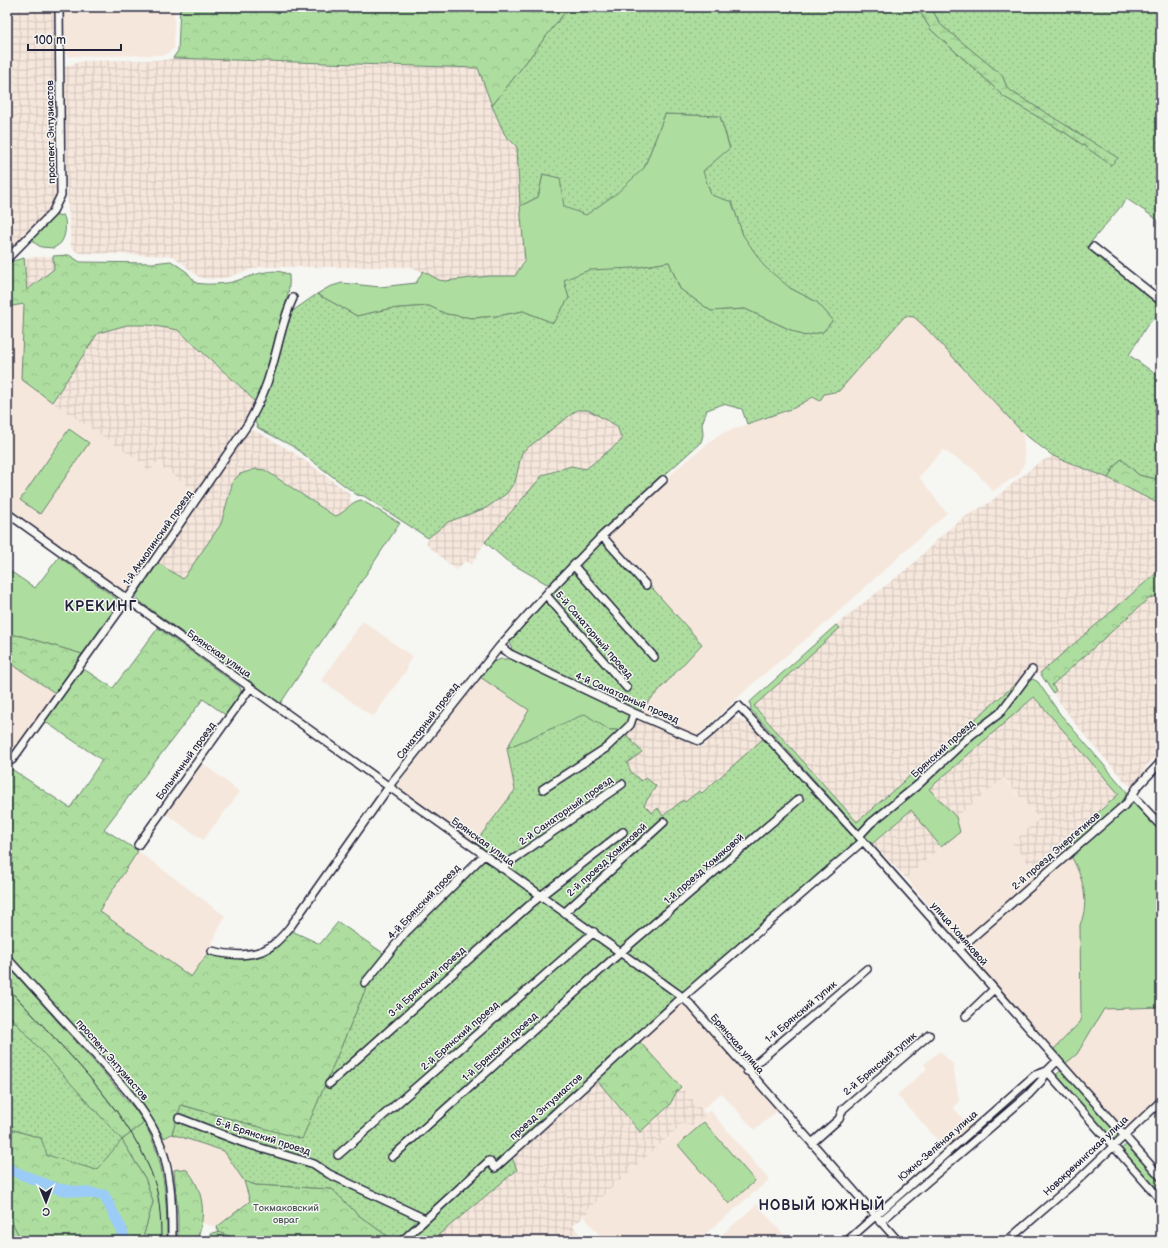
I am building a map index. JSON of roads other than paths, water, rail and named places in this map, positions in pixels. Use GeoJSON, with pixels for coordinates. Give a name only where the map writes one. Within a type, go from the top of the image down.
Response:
{"type":"FeatureCollection","features":[{"type":"Feature","properties":{"kind":"street","name":"проспект Энтузиастов"},"geometry":{"type":"LineString","coordinates":[[7,259],[52,213],[61,195],[63,179],[59,7]]}},
{"type":"Feature","properties":{"kind":"street"},"geometry":{"type":"LineString","coordinates":[[1093,247],[1161,300]]}},
{"type":"Feature","properties":{"kind":"street","name":"1-й Акмолинский проезд"},"geometry":{"type":"LineString","coordinates":[[12,760],[127,600],[248,424],[263,396],[272,368],[284,317],[293,298]]}},
{"type":"Feature","properties":{"kind":"street","name":"Санаторный проезд"},"geometry":{"type":"LineString","coordinates":[[212,951],[234,954],[254,953],[265,950],[275,944],[290,927],[389,787],[500,646],[602,536],[663,480]]}},
{"type":"Feature","properties":{"kind":"street","name":"Брянская улица"},"geometry":{"type":"LineString","coordinates":[[7,513],[564,913],[622,952],[683,998],[812,1143],[874,1216],[898,1241]]}},
{"type":"Feature","properties":{"kind":"street"},"geometry":{"type":"LineString","coordinates":[[602,536],[646,585]]}},
{"type":"Feature","properties":{"kind":"street"},"geometry":{"type":"LineString","coordinates":[[574,566],[654,657]]}},
{"type":"Feature","properties":{"kind":"street","name":"5-й Санаторный проезд"},"geometry":{"type":"LineString","coordinates":[[546,596],[627,688]]}},
{"type":"Feature","properties":{"kind":"street","name":"4-й Санаторный проезд"},"geometry":{"type":"LineString","coordinates":[[500,646],[510,654],[634,713],[699,741],[712,732],[739,706]]}},
{"type":"Feature","properties":{"kind":"street","name":"Брянский проезд"},"geometry":{"type":"LineString","coordinates":[[683,998],[861,838],[871,823],[920,784],[972,735],[1000,713],[1032,670]]}},
{"type":"Feature","properties":{"kind":"street","name":"Больничный проезд"},"geometry":{"type":"LineString","coordinates":[[138,845],[250,688]]}},
{"type":"Feature","properties":{"kind":"street","name":"улица Хомяковой"},"geometry":{"type":"LineString","coordinates":[[739,706],[861,838],[1161,1177]]}},
{"type":"Feature","properties":{"kind":"street"},"geometry":{"type":"LineString","coordinates":[[543,789],[606,748],[630,725],[634,713]]}},
{"type":"Feature","properties":{"kind":"street","name":"2-й проезд Энергетиков"},"geometry":{"type":"LineString","coordinates":[[959,949],[1127,803],[1138,786],[1161,762]]}},
{"type":"Feature","properties":{"kind":"street","name":"2-й Санаторный проезд"},"geometry":{"type":"LineString","coordinates":[[501,868],[622,784]]}},
{"type":"Feature","properties":{"kind":"street"},"geometry":{"type":"LineString","coordinates":[[1132,795],[1161,826]]}},
{"type":"Feature","properties":{"kind":"street","name":"1-й проезд Хомяковой"},"geometry":{"type":"LineString","coordinates":[[622,952],[799,799]]}},
{"type":"Feature","properties":{"kind":"street","name":"2-й проезд Хомяковой"},"geometry":{"type":"LineString","coordinates":[[564,913],[664,822]]}},
{"type":"Feature","properties":{"kind":"street","name":"3-й Брянский проезд"},"geometry":{"type":"LineString","coordinates":[[329,1084],[541,896],[623,832]]}},
{"type":"Feature","properties":{"kind":"street","name":"4-й Брянский проезд"},"geometry":{"type":"LineString","coordinates":[[365,983],[405,932],[484,855]]}},
{"type":"Feature","properties":{"kind":"street","name":"2-й Брянский проезд"},"geometry":{"type":"LineString","coordinates":[[338,1155],[594,932]]}},
{"type":"Feature","properties":{"kind":"street","name":"1-й Брянский проезд"},"geometry":{"type":"LineString","coordinates":[[392,1157],[622,952]]}},
{"type":"Feature","properties":{"kind":"street","name":"проспект Энтузиастов"},"geometry":{"type":"LineString","coordinates":[[7,958],[141,1109],[156,1134],[166,1165],[172,1208],[172,1241]]}},
{"type":"Feature","properties":{"kind":"street","name":"1-й Брянский тупик"},"geometry":{"type":"LineString","coordinates":[[747,1071],[867,969]]}},
{"type":"Feature","properties":{"kind":"street"},"geometry":{"type":"LineString","coordinates":[[966,1016],[994,989]]}},
{"type":"Feature","properties":{"kind":"street","name":"проезд Энтузиастов"},"geometry":{"type":"LineString","coordinates":[[425,1219],[489,1161],[495,1168],[683,998]]}},
{"type":"Feature","properties":{"kind":"street","name":"2-й Брянский тупик"},"geometry":{"type":"LineString","coordinates":[[812,1143],[840,1119],[843,1108],[929,1035]]}},
{"type":"Feature","properties":{"kind":"street","name":"Южно-Зелёная улица"},"geometry":{"type":"LineString","coordinates":[[847,1241],[1035,1075],[1046,1071],[1059,1063]]}},
{"type":"Feature","properties":{"kind":"street"},"geometry":{"type":"LineString","coordinates":[[1046,1071],[1161,1200]]}},
{"type":"Feature","properties":{"kind":"street","name":"Южно-Зелёная улица"},"geometry":{"type":"LineString","coordinates":[[880,1222],[1028,1095],[1042,1080],[1046,1071]]}},
{"type":"Feature","properties":{"kind":"street","name":"Новокрекингская улица"},"geometry":{"type":"LineString","coordinates":[[1007,1241],[1080,1178],[1161,1101]]}},
{"type":"Feature","properties":{"kind":"street","name":"5-й Брянский проезд"},"geometry":{"type":"LineString","coordinates":[[179,1118],[244,1142],[314,1164],[329,1174],[425,1219]]}},
{"type":"Feature","properties":{"kind":"street"},"geometry":{"type":"LineString","coordinates":[[402,1241],[425,1219]]}},
{"type":"Feature","properties":{"kind":"waterway"},"geometry":{"type":"LineString","coordinates":[[7,1167],[13,1171],[58,1189],[104,1195],[122,1230],[125,1241]]}},
{"type":"Feature","properties":{"kind":"tram line"},"geometry":{"type":"LineString","coordinates":[[7,987],[67,1051],[125,1123],[140,1148],[154,1180],[158,1197],[161,1241]]}},
{"type":"Feature","properties":{"kind":"district","name":"КРЕКИНГ"},"geometry":{"type":"Point","coordinates":[101,606]}},
{"type":"Feature","properties":{"kind":"district","name":"НОВЫЙ ЮЖНЫЙ"},"geometry":{"type":"Point","coordinates":[822,1205]}},
{"type":"Feature","properties":{"kind":"park label","name":"Токмаковский овраг"},"geometry":{"type":"Point","coordinates":[286,1214]}}]}
